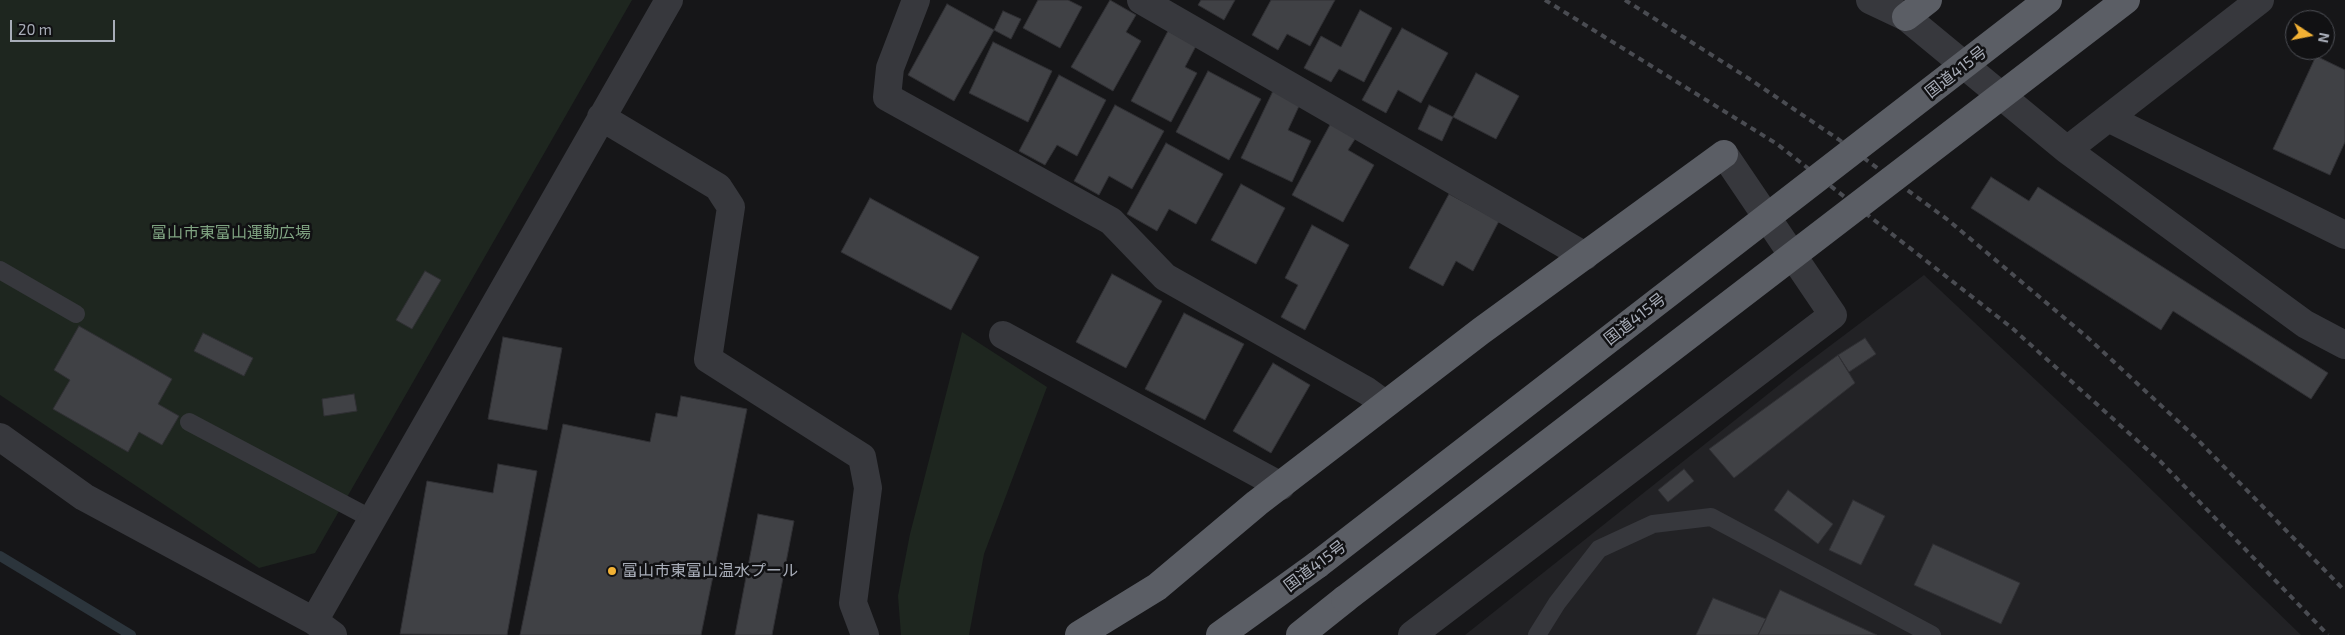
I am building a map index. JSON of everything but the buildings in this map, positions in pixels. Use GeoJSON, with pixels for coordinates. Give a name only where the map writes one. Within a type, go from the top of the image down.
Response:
{"type":"FeatureCollection","features":[{"type":"Feature","properties":{"kind":"highway"},"geometry":{"type":"LineString","coordinates":[[1906,17],[1928,0]]}},
{"type":"Feature","properties":{"kind":"highway","name":"国道415号"},"geometry":{"type":"LineString","coordinates":[[1220,635],[1317,565],[2048,0]]}},
{"type":"Feature","properties":{"kind":"highway"},"geometry":{"type":"LineString","coordinates":[[1300,635],[2126,0]]}},
{"type":"Feature","properties":{"kind":"highway"},"geometry":{"type":"LineString","coordinates":[[1079,635],[1157,587],[1257,503],[1385,404],[1481,331],[1724,154]]}},
{"type":"Feature","properties":{"kind":"street"},"geometry":{"type":"LineString","coordinates":[[0,437],[84,497],[324,628],[372,520],[669,0]]}},
{"type":"Feature","properties":{"kind":"street"},"geometry":{"type":"LineString","coordinates":[[916,0],[890,68],[887,97],[1111,221],[1165,278],[1367,391],[1385,404]]}},
{"type":"Feature","properties":{"kind":"street"},"geometry":{"type":"LineString","coordinates":[[1141,0],[1585,256]]}},
{"type":"Feature","properties":{"kind":"street"},"geometry":{"type":"LineString","coordinates":[[1870,0],[1906,17],[2067,150],[2305,324],[2345,345]]}},
{"type":"Feature","properties":{"kind":"street"},"geometry":{"type":"LineString","coordinates":[[2067,150],[2260,0]]}},
{"type":"Feature","properties":{"kind":"street"},"geometry":{"type":"LineString","coordinates":[[602,117],[718,187],[731,206],[708,360],[862,457],[868,488],[853,603],[865,635]]}},
{"type":"Feature","properties":{"kind":"street"},"geometry":{"type":"LineString","coordinates":[[2108,118],[2345,235]]}},
{"type":"Feature","properties":{"kind":"street"},"geometry":{"type":"LineString","coordinates":[[1412,635],[1833,315],[1724,154]]}},
{"type":"Feature","properties":{"kind":"street"},"geometry":{"type":"LineString","coordinates":[[1003,335],[1281,486]]}},
{"type":"Feature","properties":{"kind":"lane"},"geometry":{"type":"LineString","coordinates":[[0,270],[76,314]]}},
{"type":"Feature","properties":{"kind":"lane"},"geometry":{"type":"LineString","coordinates":[[189,422],[372,520]]}},
{"type":"Feature","properties":{"kind":"lane"},"geometry":{"type":"LineString","coordinates":[[1537,635],[1557,603],[1599,549],[1653,524],[1712,517],[1932,635]]}},
{"type":"Feature","properties":{"kind":"shaded area"},"geometry":{"type":"Polygon","coordinates":[[[1924,275],[2125,464],[2301,635],[1465,635],[1798,370],[1924,275]]]}},
{"type":"Feature","properties":{"kind":"green space","name":"富山市東富山運動広場"},"geometry":{"type":"Polygon","coordinates":[[[0,0],[632,0],[315,553],[259,568],[0,395],[0,0]]]}},
{"type":"Feature","properties":{"kind":"green space"},"geometry":{"type":"Polygon","coordinates":[[[962,332],[1047,387],[984,554],[969,635],[901,635],[898,596],[910,534],[962,332]]]}},
{"type":"Feature","properties":{"kind":"waterway"},"geometry":{"type":"LineString","coordinates":[[0,556],[131,635]]}},
{"type":"Feature","properties":{"kind":"railway"},"geometry":{"type":"LineString","coordinates":[[1545,0],[1777,144],[2012,328],[2160,461],[2328,635]]}},
{"type":"Feature","properties":{"kind":"railway"},"geometry":{"type":"LineString","coordinates":[[1625,0],[1748,78],[1838,139],[1948,220],[2087,337],[2194,436],[2345,591]]}},
{"type":"Feature","properties":{"kind":"place","name":"富山市東富山温水プール"},"geometry":{"type":"Point","coordinates":[612,571]}}]}
